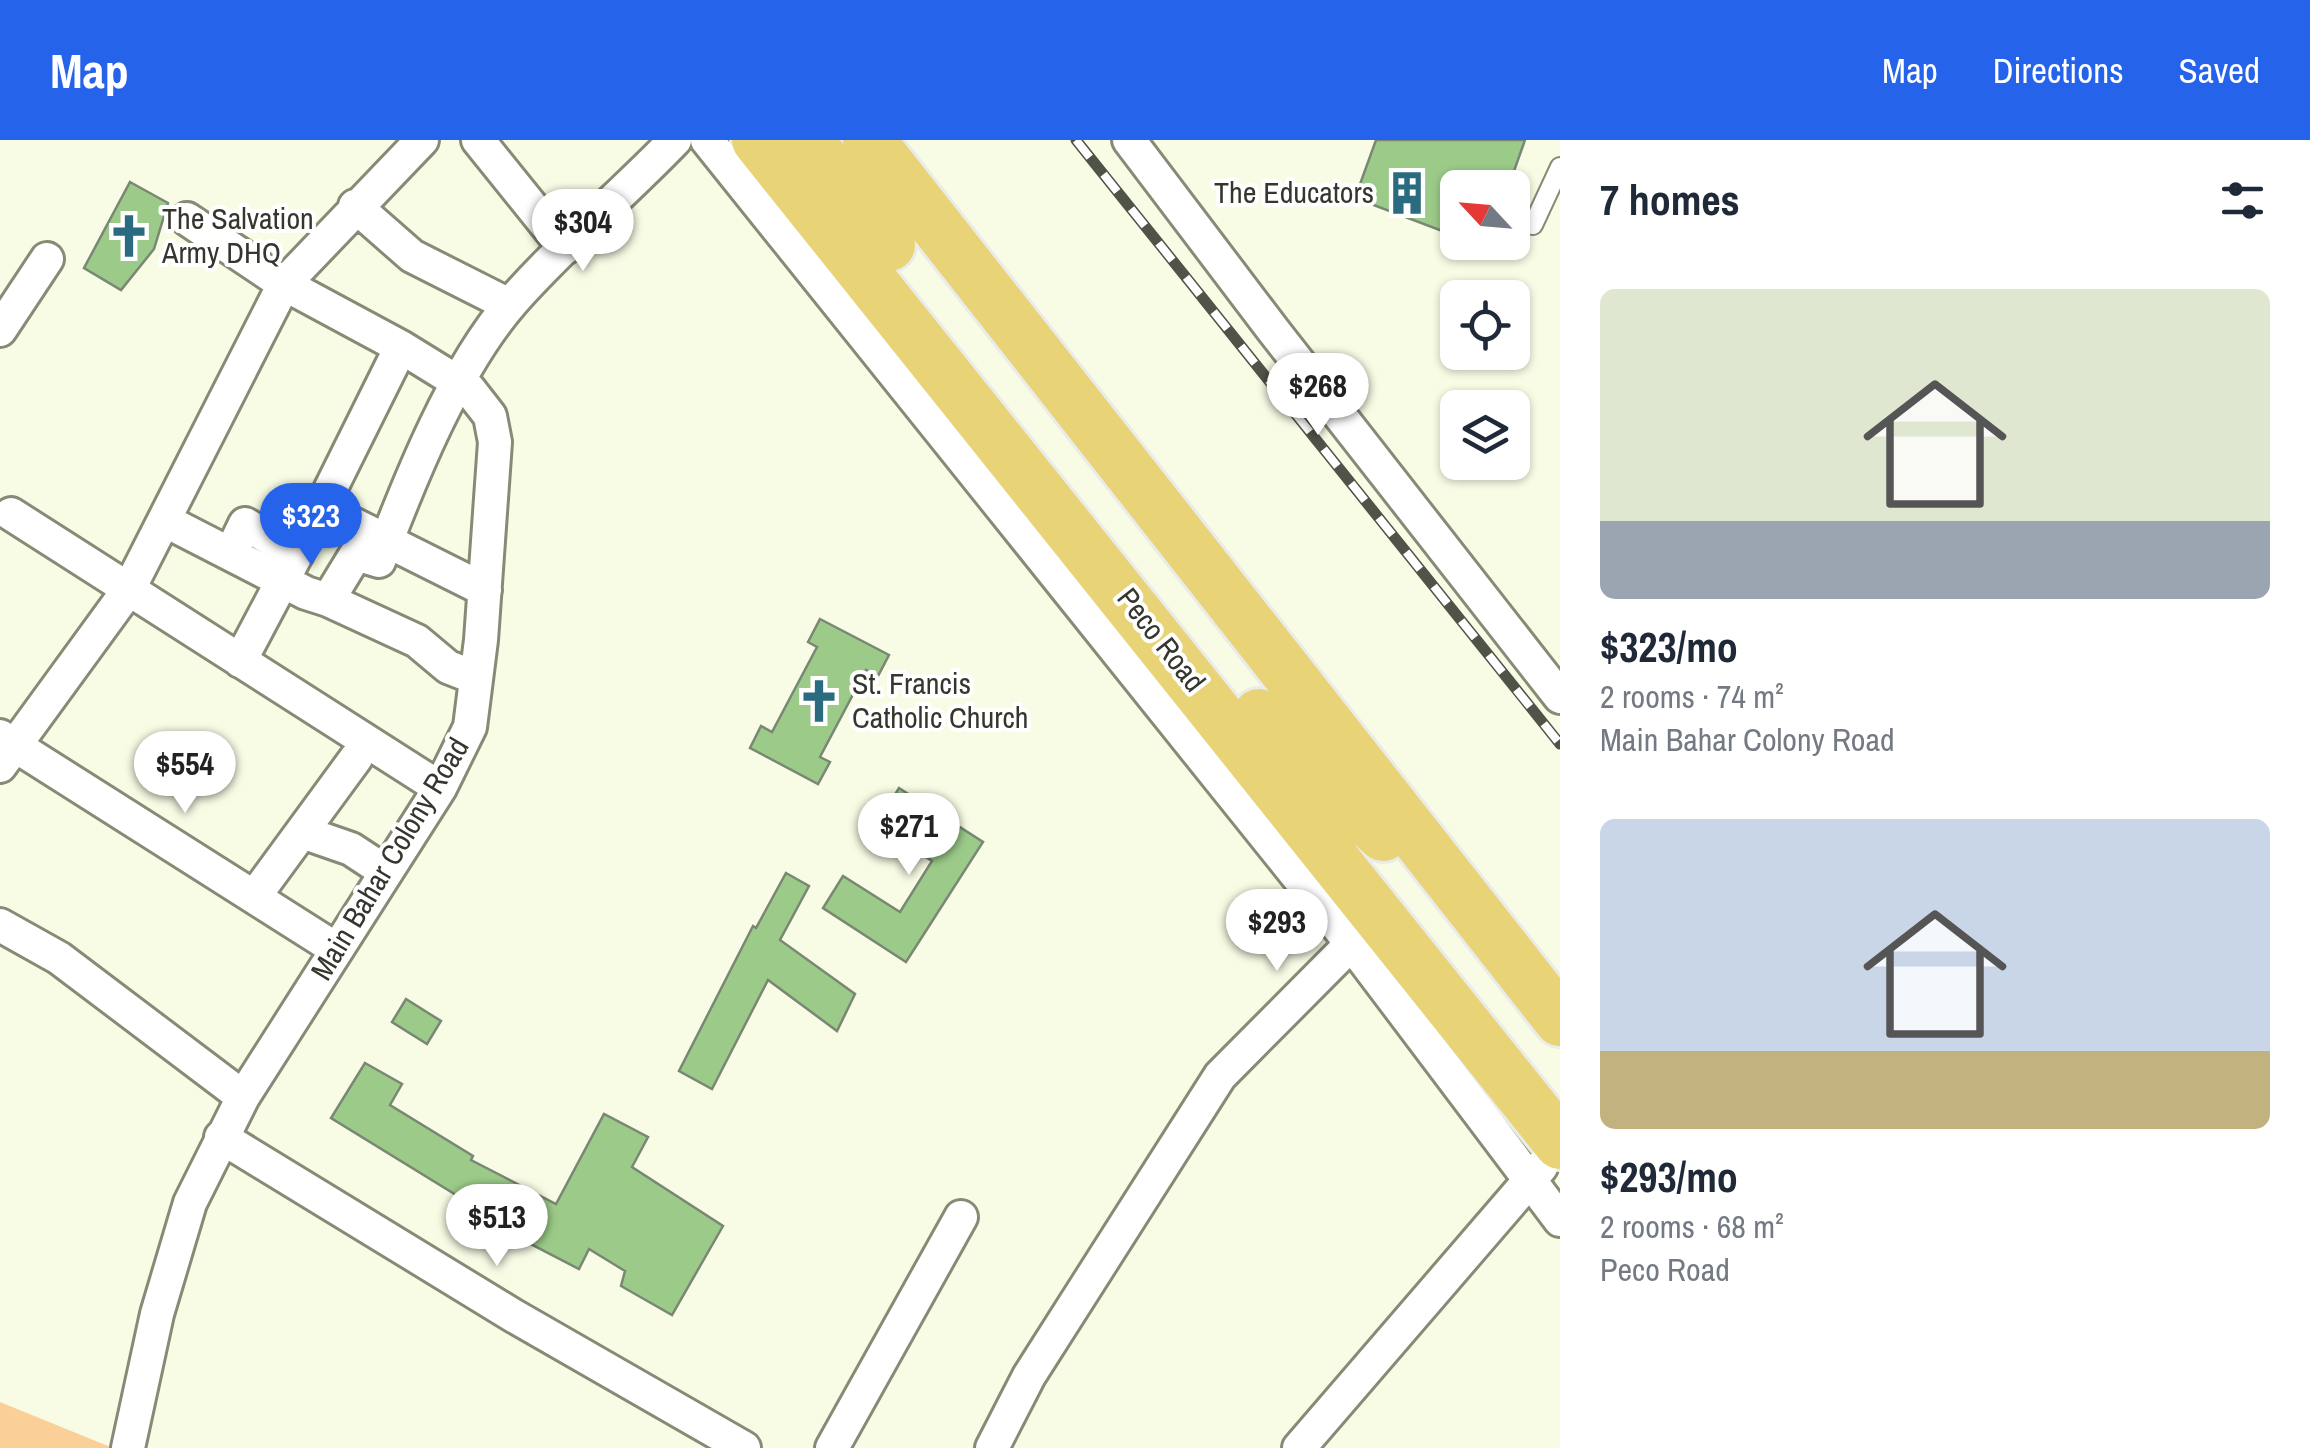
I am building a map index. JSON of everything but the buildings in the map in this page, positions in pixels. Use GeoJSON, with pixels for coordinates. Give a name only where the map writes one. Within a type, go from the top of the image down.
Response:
{"type":"FeatureCollection","features":[{"type":"Feature","properties":{"kind":"main road","name":"Peco Road"},"geometry":{"type":"LineString","coordinates":[[758,140],[1017,495],[1550,1156]]}},
{"type":"Feature","properties":{"kind":"main road"},"geometry":{"type":"LineString","coordinates":[[807,140],[1220,673],[1302,762],[1490,932]]}},
{"type":"Feature","properties":{"kind":"main road"},"geometry":{"type":"LineString","coordinates":[[869,140],[1560,1020]]}},
{"type":"Feature","properties":{"kind":"street"},"geometry":{"type":"LineString","coordinates":[[336,950],[4,748],[129,590],[284,284],[422,140]]}},
{"type":"Feature","properties":{"kind":"street"},"geometry":{"type":"LineString","coordinates":[[478,140],[565,248]]}},
{"type":"Feature","properties":{"kind":"street"},"geometry":{"type":"LineString","coordinates":[[328,600],[356,554],[379,561],[409,484],[459,383],[509,305],[676,140]]}},
{"type":"Feature","properties":{"kind":"street"},"geometry":{"type":"LineString","coordinates":[[707,140],[1017,495]]}},
{"type":"Feature","properties":{"kind":"street"},"geometry":{"type":"LineString","coordinates":[[1129,140],[1272,330],[1560,697]]}},
{"type":"Feature","properties":{"kind":"street"},"geometry":{"type":"LineString","coordinates":[[355,206],[412,256],[509,305]]}},
{"type":"Feature","properties":{"kind":"street","name":"Main Bahar Colony Road"},"geometry":{"type":"LineString","coordinates":[[128,1448],[157,1314],[190,1204],[243,1096],[440,788],[470,727],[496,442],[490,416],[469,389],[284,284],[188,219]]}},
{"type":"Feature","properties":{"kind":"street"},"geometry":{"type":"LineString","coordinates":[[0,330],[47,259]]}},
{"type":"Feature","properties":{"kind":"street"},"geometry":{"type":"LineString","coordinates":[[240,660],[401,347]]}},
{"type":"Feature","properties":{"kind":"street"},"geometry":{"type":"LineString","coordinates":[[321,508],[485,590]]}},
{"type":"Feature","properties":{"kind":"street"},"geometry":{"type":"LineString","coordinates":[[11,514],[440,788]]}},
{"type":"Feature","properties":{"kind":"street"},"geometry":{"type":"LineString","coordinates":[[164,520],[230,553],[290,568],[328,600],[417,641],[448,667],[476,678]]}},
{"type":"Feature","properties":{"kind":"street"},"geometry":{"type":"LineString","coordinates":[[254,897],[356,758]]}},
{"type":"Feature","properties":{"kind":"street"},"geometry":{"type":"LineString","coordinates":[[302,832],[351,849],[386,872]]}},
{"type":"Feature","properties":{"kind":"street"},"geometry":{"type":"LineString","coordinates":[[0,926],[59,958],[243,1096]]}},
{"type":"Feature","properties":{"kind":"street"},"geometry":{"type":"LineString","coordinates":[[992,1448],[1029,1376],[1220,1076],[1365,930]]}},
{"type":"Feature","properties":{"kind":"street"},"geometry":{"type":"LineString","coordinates":[[222,1137],[514,1316],[744,1448]]}},
{"type":"Feature","properties":{"kind":"street"},"geometry":{"type":"LineString","coordinates":[[1550,1156],[1560,1220]]}},
{"type":"Feature","properties":{"kind":"street"},"geometry":{"type":"LineString","coordinates":[[1299,1448],[1550,1156]]}},
{"type":"Feature","properties":{"kind":"street"},"geometry":{"type":"LineString","coordinates":[[832,1448],[962,1217]]}},
{"type":"Feature","properties":{"kind":"lane"},"geometry":{"type":"LineString","coordinates":[[1533,225],[1560,167]]}},
{"type":"Feature","properties":{"kind":"shaded area"},"geometry":{"type":"Polygon","coordinates":[[[0,1402],[113,1448],[0,1448],[0,1402]]]}},
{"type":"Feature","properties":{"kind":"railway"},"geometry":{"type":"LineString","coordinates":[[1076,140],[1560,744]]}},
{"type":"Feature","properties":{"kind":"place","name":"The Educators"},"geometry":{"type":"Point","coordinates":[1407,193]}},
{"type":"Feature","properties":{"kind":"place","name":"The Salvation Army DHQ"},"geometry":{"type":"Point","coordinates":[129,236]}},
{"type":"Feature","properties":{"kind":"place","name":"St. Francis Catholic Church"},"geometry":{"type":"Point","coordinates":[819,701]}}]}
